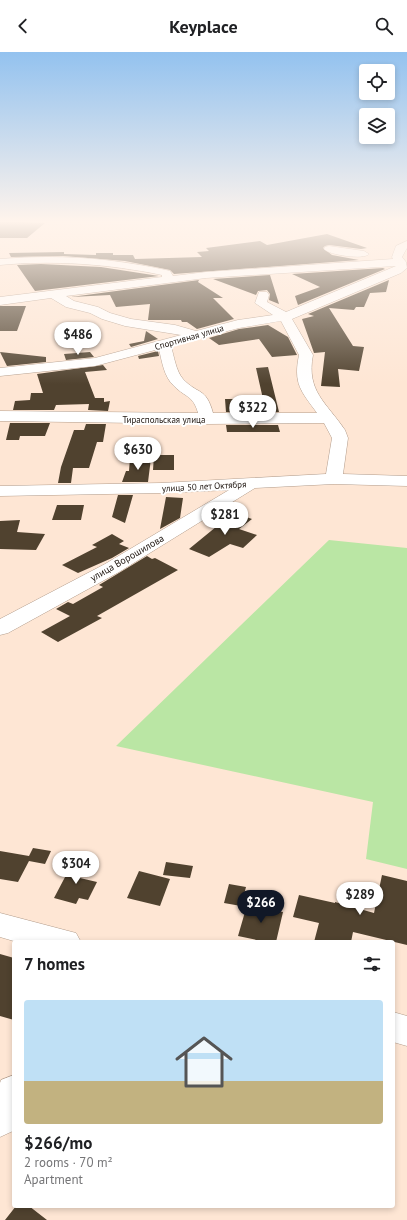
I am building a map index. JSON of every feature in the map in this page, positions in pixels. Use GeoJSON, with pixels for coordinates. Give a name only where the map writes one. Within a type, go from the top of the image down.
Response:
{"type":"FeatureCollection","features":[{"type":"Feature","properties":{"kind":"street"},"geometry":{"type":"LineString","coordinates":[[167,275],[170,279]]}},
{"type":"Feature","properties":{"kind":"street"},"geometry":{"type":"LineString","coordinates":[[0,301],[213,275]]}},
{"type":"Feature","properties":{"kind":"street","name":"Спортивная улица"},"geometry":{"type":"LineString","coordinates":[[0,372],[95,362],[164,345],[238,324],[285,317],[387,275]]}},
{"type":"Feature","properties":{"kind":"street","name":"Спортивная улица"},"geometry":{"type":"LineString","coordinates":[[371,280],[400,282]]}},
{"type":"Feature","properties":{"kind":"street"},"geometry":{"type":"LineString","coordinates":[[53,294],[70,304],[94,310],[106,316],[138,326],[161,327],[194,336]]}},
{"type":"Feature","properties":{"kind":"street"},"geometry":{"type":"LineString","coordinates":[[263,294],[261,303],[285,317],[306,355],[303,370],[306,387],[338,430],[340,438],[334,479]]}},
{"type":"Feature","properties":{"kind":"street"},"geometry":{"type":"LineString","coordinates":[[164,345],[173,375],[179,383],[202,400],[207,419]]}},
{"type":"Feature","properties":{"kind":"street","name":"Тираспольская улица"},"geometry":{"type":"LineString","coordinates":[[0,416],[207,419],[328,418]]}},
{"type":"Feature","properties":{"kind":"street","name":"улица 50 лет Октября"},"geometry":{"type":"LineString","coordinates":[[0,491],[161,488],[334,479],[407,481]]}},
{"type":"Feature","properties":{"kind":"street","name":"улица Ворошилова"},"geometry":{"type":"LineString","coordinates":[[0,628],[112,568],[251,483]]}},
{"type":"Feature","properties":{"kind":"street"},"geometry":{"type":"LineString","coordinates":[[0,925],[58,940]]}},
{"type":"Feature","properties":{"kind":"street"},"geometry":{"type":"LineString","coordinates":[[395,1028],[407,1031]]}},
{"type":"Feature","properties":{"kind":"street"},"geometry":{"type":"LineString","coordinates":[[0,1119],[12,1096]]}},
{"type":"Feature","properties":{"kind":"green space"},"geometry":{"type":"Polygon","coordinates":[[[329,540],[407,548],[407,869],[366,859],[373,802],[116,746],[329,540]]]}},
{"type":"Feature","properties":{"kind":"building"},"geometry":{"type":"Polygon","coordinates":[[[24,275],[149,275],[159,276],[35,291],[24,275]]]}},
{"type":"Feature","properties":{"kind":"building"},"geometry":{"type":"Polygon","coordinates":[[[270,275],[279,304],[269,300],[270,294],[267,290],[258,291],[256,295],[213,279],[270,275]]]}},
{"type":"Feature","properties":{"kind":"building"},"geometry":{"type":"Polygon","coordinates":[[[293,275],[372,275],[298,305],[295,296],[320,287],[293,275]]]}},
{"type":"Feature","properties":{"kind":"building"},"geometry":{"type":"Polygon","coordinates":[[[199,280],[198,282],[223,298],[213,298],[234,319],[197,329],[187,322],[182,322],[181,320],[148,320],[150,304],[116,307],[110,295],[71,297],[199,280]]]}},
{"type":"Feature","properties":{"kind":"building"},"geometry":{"type":"Polygon","coordinates":[[[389,280],[386,292],[370,293],[364,307],[356,307],[354,310],[329,308],[353,346],[364,347],[359,371],[338,369],[340,387],[321,386],[325,352],[314,353],[302,319],[314,316],[308,314],[389,280]]]}},
{"type":"Feature","properties":{"kind":"building"},"geometry":{"type":"Polygon","coordinates":[[[0,306],[26,306],[17,331],[0,331],[0,306]]]}},
{"type":"Feature","properties":{"kind":"building"},"geometry":{"type":"Polygon","coordinates":[[[268,325],[288,337],[297,355],[272,357],[259,339],[219,345],[209,338],[239,329],[268,325]]]}},
{"type":"Feature","properties":{"kind":"building"},"geometry":{"type":"Polygon","coordinates":[[[146,331],[158,339],[131,347],[129,344],[144,341],[146,331]]]}},
{"type":"Feature","properties":{"kind":"building"},"geometry":{"type":"Polygon","coordinates":[[[158,351],[159,356],[139,359],[138,356],[158,351]]]}},
{"type":"Feature","properties":{"kind":"building"},"geometry":{"type":"Polygon","coordinates":[[[0,352],[46,357],[46,362],[7,366],[0,352]]]}},
{"type":"Feature","properties":{"kind":"building"},"geometry":{"type":"Polygon","coordinates":[[[90,352],[94,357],[66,360],[64,354],[90,352]]]}},
{"type":"Feature","properties":{"kind":"building"},"geometry":{"type":"Polygon","coordinates":[[[103,365],[107,370],[85,372],[95,398],[104,398],[104,402],[110,401],[108,411],[88,410],[89,404],[56,405],[54,410],[13,410],[15,401],[30,400],[31,393],[43,393],[37,374],[103,365]]]}},
{"type":"Feature","properties":{"kind":"building"},"geometry":{"type":"Polygon","coordinates":[[[268,367],[279,412],[226,412],[225,399],[263,399],[256,368],[268,367]]]}},
{"type":"Feature","properties":{"kind":"building"},"geometry":{"type":"Polygon","coordinates":[[[10,423],[50,423],[45,436],[20,436],[19,440],[6,440],[10,423]]]}},
{"type":"Feature","properties":{"kind":"building"},"geometry":{"type":"Polygon","coordinates":[[[86,424],[106,424],[103,442],[97,442],[89,468],[73,468],[71,483],[58,483],[61,467],[74,430],[84,430],[86,424]]]}},
{"type":"Feature","properties":{"kind":"building"},"geometry":{"type":"Polygon","coordinates":[[[226,425],[278,425],[280,432],[227,432],[226,425]]]}},
{"type":"Feature","properties":{"kind":"building"},"geometry":{"type":"Polygon","coordinates":[[[154,455],[174,455],[174,470],[153,470],[154,455]]]}},
{"type":"Feature","properties":{"kind":"building"},"geometry":{"type":"Polygon","coordinates":[[[130,458],[151,458],[148,482],[122,482],[126,471],[129,471],[130,458]]]}},
{"type":"Feature","properties":{"kind":"building"},"geometry":{"type":"Polygon","coordinates":[[[118,495],[133,495],[125,523],[112,517],[118,495]]]}},
{"type":"Feature","properties":{"kind":"building"},"geometry":{"type":"Polygon","coordinates":[[[166,497],[183,498],[180,518],[160,529],[166,497]]]}},
{"type":"Feature","properties":{"kind":"building"},"geometry":{"type":"Polygon","coordinates":[[[57,505],[84,505],[81,520],[52,520],[57,505]]]}},
{"type":"Feature","properties":{"kind":"building"},"geometry":{"type":"Polygon","coordinates":[[[232,512],[252,519],[239,529],[257,535],[243,548],[230,544],[209,557],[189,549],[222,522],[219,521],[232,512]]]}},
{"type":"Feature","properties":{"kind":"building"},"geometry":{"type":"Polygon","coordinates":[[[20,520],[17,532],[45,534],[36,550],[0,549],[0,521],[20,520]]]}},
{"type":"Feature","properties":{"kind":"building"},"geometry":{"type":"Polygon","coordinates":[[[112,534],[124,541],[119,544],[129,548],[112,558],[78,573],[62,565],[97,547],[92,545],[112,534]]]}},
{"type":"Feature","properties":{"kind":"building"},"geometry":{"type":"Polygon","coordinates":[[[147,556],[152,559],[155,558],[178,570],[97,616],[102,618],[58,642],[41,632],[70,616],[56,609],[68,602],[73,604],[103,587],[99,585],[147,556]]]}},
{"type":"Feature","properties":{"kind":"building"},"geometry":{"type":"Polygon","coordinates":[[[33,848],[51,851],[45,864],[29,861],[18,882],[0,879],[0,851],[29,856],[33,848]]]}},
{"type":"Feature","properties":{"kind":"building"},"geometry":{"type":"Polygon","coordinates":[[[74,860],[88,862],[80,878],[97,882],[88,900],[79,898],[76,904],[54,898],[74,860]]]}},
{"type":"Feature","properties":{"kind":"building"},"geometry":{"type":"Polygon","coordinates":[[[166,862],[193,866],[190,878],[163,875],[166,862]]]}},
{"type":"Feature","properties":{"kind":"building"},"geometry":{"type":"Polygon","coordinates":[[[139,871],[170,879],[160,906],[127,898],[139,871]]]}},
{"type":"Feature","properties":{"kind":"building"},"geometry":{"type":"Polygon","coordinates":[[[382,875],[407,881],[407,945],[395,942],[395,940],[386,940],[353,932],[351,940],[315,940],[319,923],[293,917],[299,895],[335,902],[374,913],[382,875]]]}},
{"type":"Feature","properties":{"kind":"building"},"geometry":{"type":"Polygon","coordinates":[[[229,884],[246,887],[241,906],[224,903],[229,884]]]}},
{"type":"Feature","properties":{"kind":"building"},"geometry":{"type":"Polygon","coordinates":[[[247,905],[283,912],[276,940],[257,940],[238,936],[247,905]]]}},
{"type":"Feature","properties":{"kind":"building"},"geometry":{"type":"Polygon","coordinates":[[[0,954],[12,957],[12,1019],[0,1016],[0,954]]]}},
{"type":"Feature","properties":{"kind":"building"},"geometry":{"type":"Polygon","coordinates":[[[14,1208],[32,1208],[47,1220],[5,1220],[14,1208]]]}}]}
